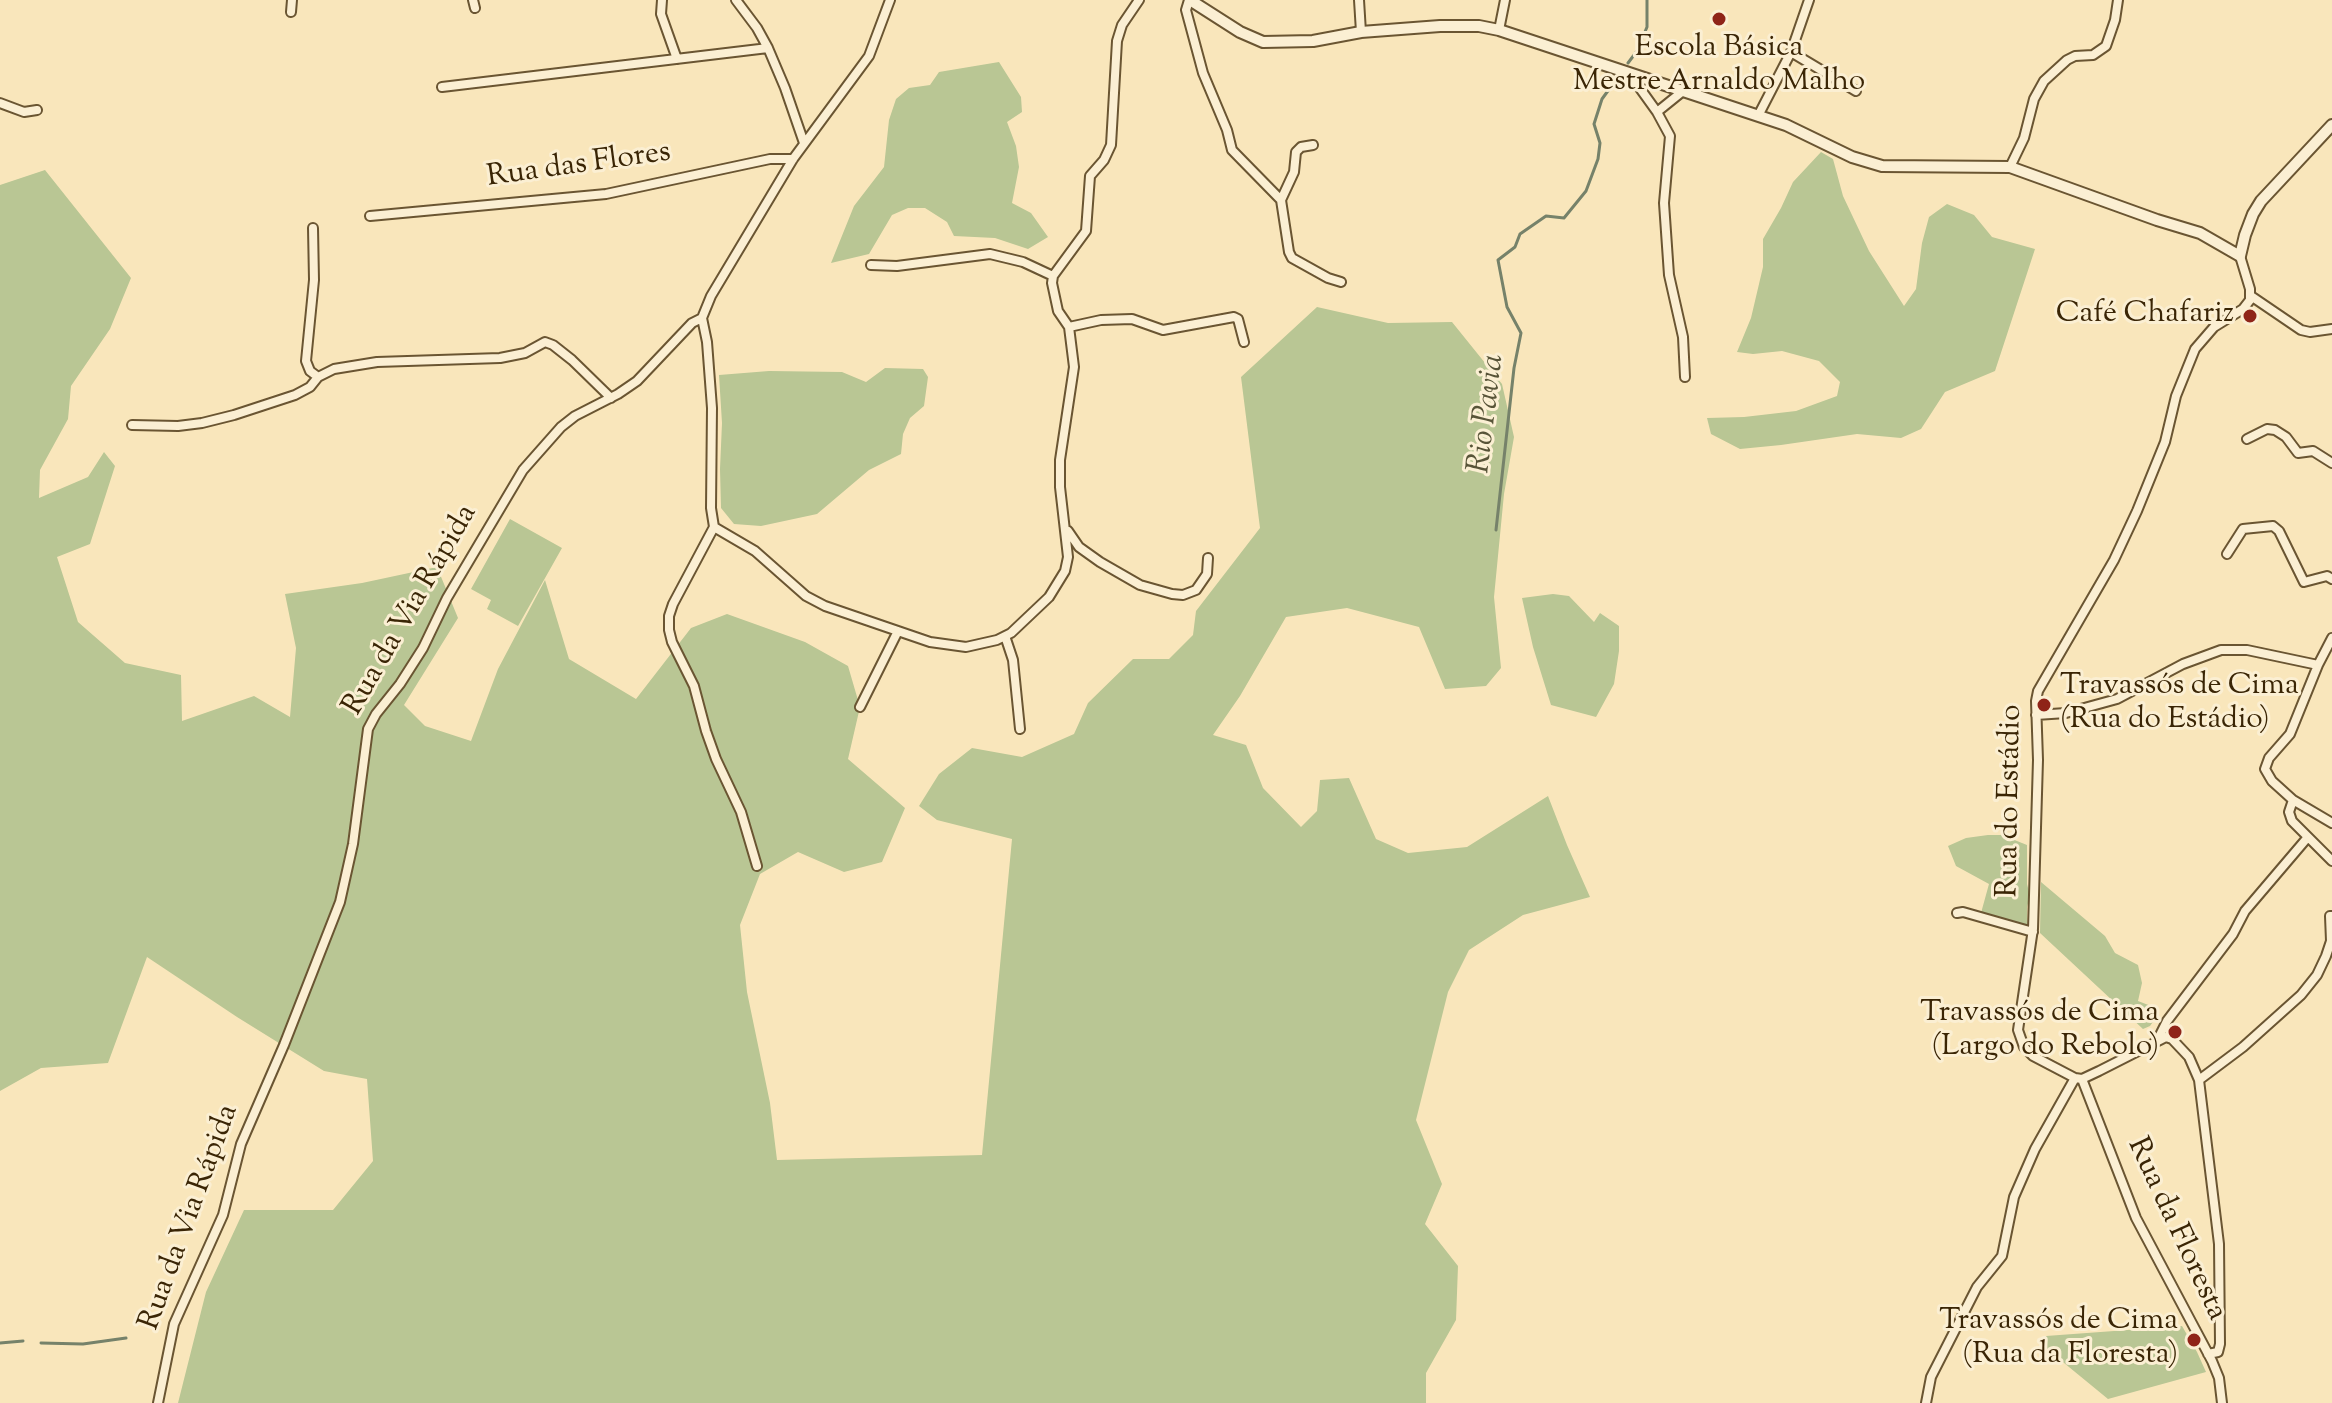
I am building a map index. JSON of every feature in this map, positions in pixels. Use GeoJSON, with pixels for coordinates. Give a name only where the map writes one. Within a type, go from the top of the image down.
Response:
{"type":"FeatureCollection","features":[{"type":"Feature","properties":{"kind":"street"},"geometry":{"type":"LineString","coordinates":[[291,12],[292,0]]}},
{"type":"Feature","properties":{"kind":"street"},"geometry":{"type":"LineString","coordinates":[[662,0],[661,14],[677,59]]}},
{"type":"Feature","properties":{"kind":"street"},"geometry":{"type":"LineString","coordinates":[[736,0],[768,48],[804,143]]}},
{"type":"Feature","properties":{"kind":"street","name":"Rua da Via Rápida"},"geometry":{"type":"LineString","coordinates":[[158,1403],[174,1324],[223,1215],[241,1144],[340,902],[353,844],[368,729],[423,648],[447,598],[523,470],[561,427],[637,381],[692,323],[702,318],[711,296],[793,159],[869,56],[890,0]]}},
{"type":"Feature","properties":{"kind":"street"},"geometry":{"type":"LineString","coordinates":[[714,527],[755,551],[806,596],[825,606],[930,642],[966,647],[1005,636],[1037,608],[1058,584],[1068,557],[1060,460],[1074,367],[1069,327],[1058,311],[1052,283],[1053,276],[1086,231],[1090,176],[1104,160],[1111,145],[1117,41],[1122,25],[1139,0]]}},
{"type":"Feature","properties":{"kind":"street"},"geometry":{"type":"LineString","coordinates":[[1281,200],[1232,150],[1203,73],[1186,10],[1189,0],[1240,32],[1263,42],[1313,41],[1361,32],[1466,26],[1499,30],[1803,132],[1852,157],[1882,166],[2010,167],[2200,233],[2240,256]]}},
{"type":"Feature","properties":{"kind":"street"},"geometry":{"type":"LineString","coordinates":[[1359,0],[1361,32]]}},
{"type":"Feature","properties":{"kind":"street"},"geometry":{"type":"LineString","coordinates":[[1499,30],[1505,0]]}},
{"type":"Feature","properties":{"kind":"street"},"geometry":{"type":"LineString","coordinates":[[1758,116],[1791,52],[1809,0]]}},
{"type":"Feature","properties":{"kind":"street"},"geometry":{"type":"LineString","coordinates":[[2010,167],[2024,138],[2034,99],[2044,81],[2067,60],[2075,56],[2093,55],[2106,46],[2118,0]]}},
{"type":"Feature","properties":{"kind":"street"},"geometry":{"type":"LineString","coordinates":[[442,87],[768,48]]}},
{"type":"Feature","properties":{"kind":"street"},"geometry":{"type":"LineString","coordinates":[[1791,52],[1856,91]]}},
{"type":"Feature","properties":{"kind":"street"},"geometry":{"type":"LineString","coordinates":[[1629,72],[1670,136],[1665,183],[1666,232],[1669,275],[1683,337],[1685,377]]}},
{"type":"Feature","properties":{"kind":"street"},"geometry":{"type":"LineString","coordinates":[[1657,112],[1683,91]]}},
{"type":"Feature","properties":{"kind":"street"},"geometry":{"type":"LineString","coordinates":[[0,103],[24,112],[37,110]]}},
{"type":"Feature","properties":{"kind":"street"},"geometry":{"type":"LineString","coordinates":[[2332,125],[2261,201],[2249,225],[2240,256],[2251,296],[2301,330],[2332,329]]}},
{"type":"Feature","properties":{"kind":"street"},"geometry":{"type":"LineString","coordinates":[[1313,145],[1301,147],[1296,152],[1294,172],[1281,200],[1289,252],[1292,258],[1341,282]]}},
{"type":"Feature","properties":{"kind":"street","name":"Rua das Flores"},"geometry":{"type":"LineString","coordinates":[[370,216],[606,194],[770,159],[793,159]]}},
{"type":"Feature","properties":{"kind":"street"},"geometry":{"type":"LineString","coordinates":[[313,228],[314,280],[306,361],[310,371],[318,377]]}},
{"type":"Feature","properties":{"kind":"street"},"geometry":{"type":"LineString","coordinates":[[871,265],[897,266],[990,254],[1023,262],[1053,276]]}},
{"type":"Feature","properties":{"kind":"street","name":"Rua do Estádio"},"geometry":{"type":"LineString","coordinates":[[2079,1078],[2033,1056],[2024,1047],[2018,1030],[2033,932],[2038,691],[2114,560],[2137,511],[2165,442],[2176,396],[2195,349],[2214,327],[2243,309],[2251,296]]}},
{"type":"Feature","properties":{"kind":"street"},"geometry":{"type":"LineString","coordinates":[[1069,327],[1101,320],[1132,319],[1163,330],[1234,317],[1238,319],[1244,342]]}},
{"type":"Feature","properties":{"kind":"street"},"geometry":{"type":"LineString","coordinates":[[702,318],[712,408],[711,508],[714,527],[673,604],[669,630],[694,686],[716,759],[741,812],[757,866]]}},
{"type":"Feature","properties":{"kind":"street"},"geometry":{"type":"LineString","coordinates":[[132,425],[178,426],[234,415],[295,395],[334,369],[377,362],[516,356],[545,342],[563,353],[611,398]]}},
{"type":"Feature","properties":{"kind":"street"},"geometry":{"type":"LineString","coordinates":[[2247,439],[2267,429],[2275,430],[2286,437],[2298,453],[2313,451],[2332,463]]}},
{"type":"Feature","properties":{"kind":"street"},"geometry":{"type":"LineString","coordinates":[[2227,554],[2243,529],[2273,526],[2279,531],[2304,582],[2327,576],[2332,579]]}},
{"type":"Feature","properties":{"kind":"street"},"geometry":{"type":"LineString","coordinates":[[1066,527],[1079,547],[1100,562],[1140,585],[1172,594],[1183,595],[1196,590],[1207,574],[1208,558]]}},
{"type":"Feature","properties":{"kind":"street"},"geometry":{"type":"LineString","coordinates":[[860,707],[898,631]]}},
{"type":"Feature","properties":{"kind":"street"},"geometry":{"type":"LineString","coordinates":[[1005,636],[1013,660],[1020,729]]}},
{"type":"Feature","properties":{"kind":"street"},"geometry":{"type":"LineString","coordinates":[[2332,638],[2290,734],[2265,769],[2272,781],[2293,800],[2332,823]]}},
{"type":"Feature","properties":{"kind":"street"},"geometry":{"type":"LineString","coordinates":[[2036,715],[2066,713],[2117,699],[2181,665],[2221,650],[2247,650],[2318,665]]}},
{"type":"Feature","properties":{"kind":"street"},"geometry":{"type":"LineString","coordinates":[[2293,800],[2289,812],[2292,821],[2332,861]]}},
{"type":"Feature","properties":{"kind":"street"},"geometry":{"type":"LineString","coordinates":[[2157,1040],[2167,1021],[2233,934],[2245,911],[2308,837]]}},
{"type":"Feature","properties":{"kind":"street"},"geometry":{"type":"LineString","coordinates":[[1957,913],[1963,912],[2033,932]]}},
{"type":"Feature","properties":{"kind":"street"},"geometry":{"type":"LineString","coordinates":[[2199,1080],[2243,1047],[2301,995],[2317,975],[2331,941],[2332,916]]}},
{"type":"Feature","properties":{"kind":"street"},"geometry":{"type":"LineString","coordinates":[[1926,1403],[1931,1377],[1977,1287],[2002,1256],[2014,1197],[2035,1149],[2079,1078],[2166,1037],[2172,1039],[2189,1057],[2199,1080],[2219,1244],[2215,1346]]}},
{"type":"Feature","properties":{"kind":"street","name":"Rua da Floresta"},"geometry":{"type":"LineString","coordinates":[[2079,1078],[2136,1218],[2200,1339],[2215,1346],[2215,1370],[2222,1403]]}},
{"type":"Feature","properties":{"kind":"green space"},"geometry":{"type":"Polygon","coordinates":[[[999,62],[1021,97],[1022,112],[1007,122],[1016,146],[1019,167],[1012,203],[1031,213],[1048,237],[1028,249],[995,238],[954,236],[947,222],[925,208],[908,208],[892,215],[869,254],[831,263],[854,206],[884,167],[889,120],[896,99],[909,88],[930,85],[939,72],[999,62]]]}},
{"type":"Feature","properties":{"kind":"green space"},"geometry":{"type":"Polygon","coordinates":[[[1821,152],[1833,159],[1843,196],[1869,251],[1904,306],[1916,289],[1929,217],[1947,204],[1974,215],[1992,237],[2035,249],[1995,371],[1945,392],[1921,429],[1901,438],[1857,434],[1740,449],[1711,434],[1707,418],[1796,411],[1837,396],[1840,382],[1819,361],[1782,351],[1737,352],[1751,318],[1763,267],[1763,239],[1793,182],[1821,152]]]}},
{"type":"Feature","properties":{"kind":"green space"},"geometry":{"type":"Polygon","coordinates":[[[45,170],[131,278],[110,329],[71,386],[68,419],[40,470],[39,498],[88,477],[104,452],[115,466],[90,544],[57,557],[78,622],[125,663],[181,675],[182,721],[254,696],[290,717],[296,648],[285,594],[362,583],[437,567],[458,618],[404,705],[425,726],[471,741],[498,669],[545,580],[569,659],[636,699],[691,628],[727,614],[805,642],[848,666],[860,707],[848,759],[905,808],[882,862],[844,872],[798,852],[760,874],[740,925],[747,992],[770,1103],[777,1160],[982,1155],[1012,839],[937,820],[919,806],[939,774],[972,748],[1022,757],[1074,734],[1088,703],[1133,659],[1169,659],[1193,635],[1196,611],[1260,528],[1241,377],[1317,307],[1388,323],[1452,322],[1502,384],[1514,437],[1504,494],[1494,597],[1501,668],[1486,686],[1445,689],[1419,627],[1347,608],[1286,617],[1240,696],[1213,735],[1246,745],[1263,788],[1301,827],[1317,811],[1320,780],[1349,778],[1376,839],[1408,853],[1467,847],[1548,796],[1590,897],[1523,915],[1469,950],[1448,992],[1416,1120],[1442,1184],[1425,1224],[1458,1266],[1456,1320],[1426,1373],[1426,1403],[178,1403],[206,1292],[244,1210],[333,1210],[373,1161],[367,1079],[324,1071],[147,957],[108,1063],[41,1068],[0,1091],[0,185],[45,170]]]}},
{"type":"Feature","properties":{"kind":"green space"},"geometry":{"type":"Polygon","coordinates":[[[885,368],[923,369],[928,377],[924,406],[910,418],[903,434],[901,454],[869,470],[817,514],[761,526],[734,524],[721,508],[719,375],[769,371],[842,372],[866,382],[885,368]]]}},
{"type":"Feature","properties":{"kind":"green space"},"geometry":{"type":"Polygon","coordinates":[[[510,519],[562,548],[518,626],[487,609],[491,600],[471,589],[510,519]]]}},
{"type":"Feature","properties":{"kind":"green space"},"geometry":{"type":"Polygon","coordinates":[[[1553,594],[1569,596],[1594,622],[1600,613],[1619,626],[1614,684],[1596,717],[1551,705],[1522,598],[1553,594]]]}},
{"type":"Feature","properties":{"kind":"green space"},"geometry":{"type":"Polygon","coordinates":[[[2002,835],[2027,845],[2030,896],[2027,925],[1981,913],[1989,884],[1956,866],[1948,846],[1966,838],[2002,835]]]}},
{"type":"Feature","properties":{"kind":"green space"},"geometry":{"type":"Polygon","coordinates":[[[2041,882],[2105,936],[2115,953],[2138,965],[2142,983],[2138,1001],[2151,1006],[2155,1019],[2150,1026],[2143,1029],[2040,933],[2041,882]]]}},
{"type":"Feature","properties":{"kind":"green space"},"geometry":{"type":"Polygon","coordinates":[[[2182,1326],[2206,1372],[2108,1399],[2047,1349],[2046,1336],[2182,1326]]]}},
{"type":"Feature","properties":{"kind":"waterway","name":"Rio Pavia"},"geometry":{"type":"LineString","coordinates":[[1628,63],[1647,27],[1647,0]]}},
{"type":"Feature","properties":{"kind":"waterway","name":"Rio Pavia"},"geometry":{"type":"LineString","coordinates":[[1496,530],[1514,368],[1521,333],[1507,307],[1498,260],[1515,247],[1520,234],[1546,216],[1564,218],[1586,191],[1598,159],[1600,143],[1594,124],[1602,99],[1618,77]]}},
{"type":"Feature","properties":{"kind":"waterway"},"geometry":{"type":"LineString","coordinates":[[41,1343],[83,1344],[126,1338]]}},
{"type":"Feature","properties":{"kind":"waterway"},"geometry":{"type":"LineString","coordinates":[[0,1343],[23,1341]]}},
{"type":"Feature","properties":{"kind":"place","name":"Escola Básica Mestre Arnaldo Malho"},"geometry":{"type":"Point","coordinates":[1719,19]}},
{"type":"Feature","properties":{"kind":"place","name":"Café Chafariz"},"geometry":{"type":"Point","coordinates":[2250,316]}},
{"type":"Feature","properties":{"kind":"place","name":"Travassós de Cima (Rua do Estádio)"},"geometry":{"type":"Point","coordinates":[2044,705]}},
{"type":"Feature","properties":{"kind":"place","name":"Travassós de Cima (Largo do Rebolo)"},"geometry":{"type":"Point","coordinates":[2175,1032]}},
{"type":"Feature","properties":{"kind":"place","name":"Travassós de Cima (Rua da Floresta)"},"geometry":{"type":"Point","coordinates":[2194,1340]}}]}
